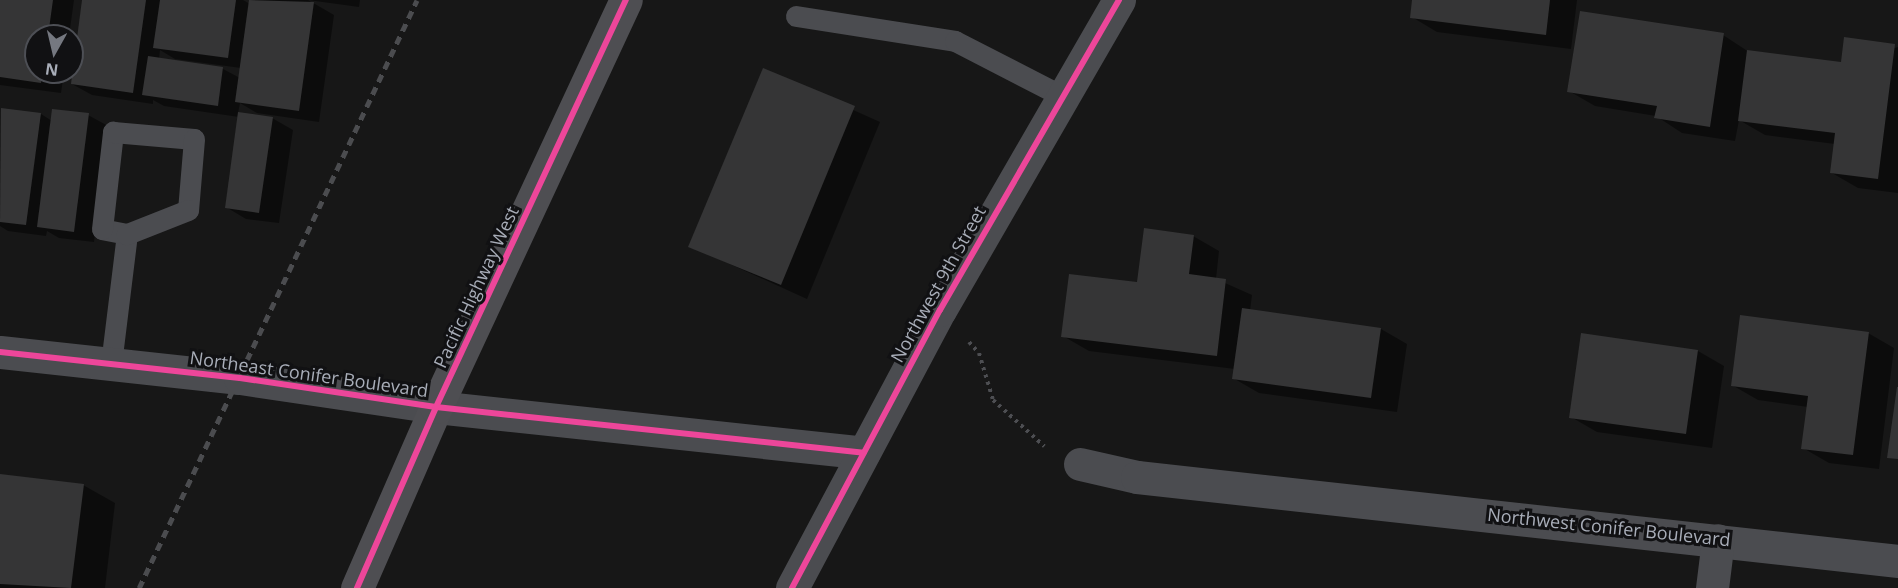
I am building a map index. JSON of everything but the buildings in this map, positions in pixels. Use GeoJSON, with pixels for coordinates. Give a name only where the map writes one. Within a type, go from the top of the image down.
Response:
{"type":"FeatureCollection","features":[{"type":"Feature","properties":{"kind":"highway","name":"Pacific Highway West"},"geometry":{"type":"LineString","coordinates":[[357,588],[436,407],[626,0]]}},
{"type":"Feature","properties":{"kind":"street","name":"Northwest 9th Street"},"geometry":{"type":"LineString","coordinates":[[792,588],[940,310],[1119,0]]}},
{"type":"Feature","properties":{"kind":"street","name":"Northeast Conifer Boulevard"},"geometry":{"type":"LineString","coordinates":[[0,352],[240,378],[436,407],[864,453]]}},
{"type":"Feature","properties":{"kind":"street","name":"Northwest Conifer Boulevard"},"geometry":{"type":"LineString","coordinates":[[1080,464],[1137,477],[1320,494],[1898,561]]}},
{"type":"Feature","properties":{"kind":"street"},"geometry":{"type":"LineString","coordinates":[[1712,588],[1718,540]]}},
{"type":"Feature","properties":{"kind":"lane"},"geometry":{"type":"LineString","coordinates":[[796,16],[955,41],[1062,96]]}},
{"type":"Feature","properties":{"kind":"lane"},"geometry":{"type":"LineString","coordinates":[[113,132],[194,139],[188,210],[127,234],[102,229],[113,132]]}},
{"type":"Feature","properties":{"kind":"lane"},"geometry":{"type":"LineString","coordinates":[[111,364],[127,234]]}},
{"type":"Feature","properties":{"kind":"path"},"geometry":{"type":"LineString","coordinates":[[940,310],[979,353],[993,400],[1035,442],[1080,464]]}},
{"type":"Feature","properties":{"kind":"railway"},"geometry":{"type":"LineString","coordinates":[[139,588],[417,0]]}},
{"type":"Feature","properties":{"kind":"cycle path"},"geometry":{"type":"LineString","coordinates":[[357,588],[436,407],[626,0]]}},
{"type":"Feature","properties":{"kind":"cycle path"},"geometry":{"type":"LineString","coordinates":[[792,588],[940,310],[1119,0]]}},
{"type":"Feature","properties":{"kind":"cycle path"},"geometry":{"type":"LineString","coordinates":[[0,352],[240,378],[436,407],[864,453]]}}]}
